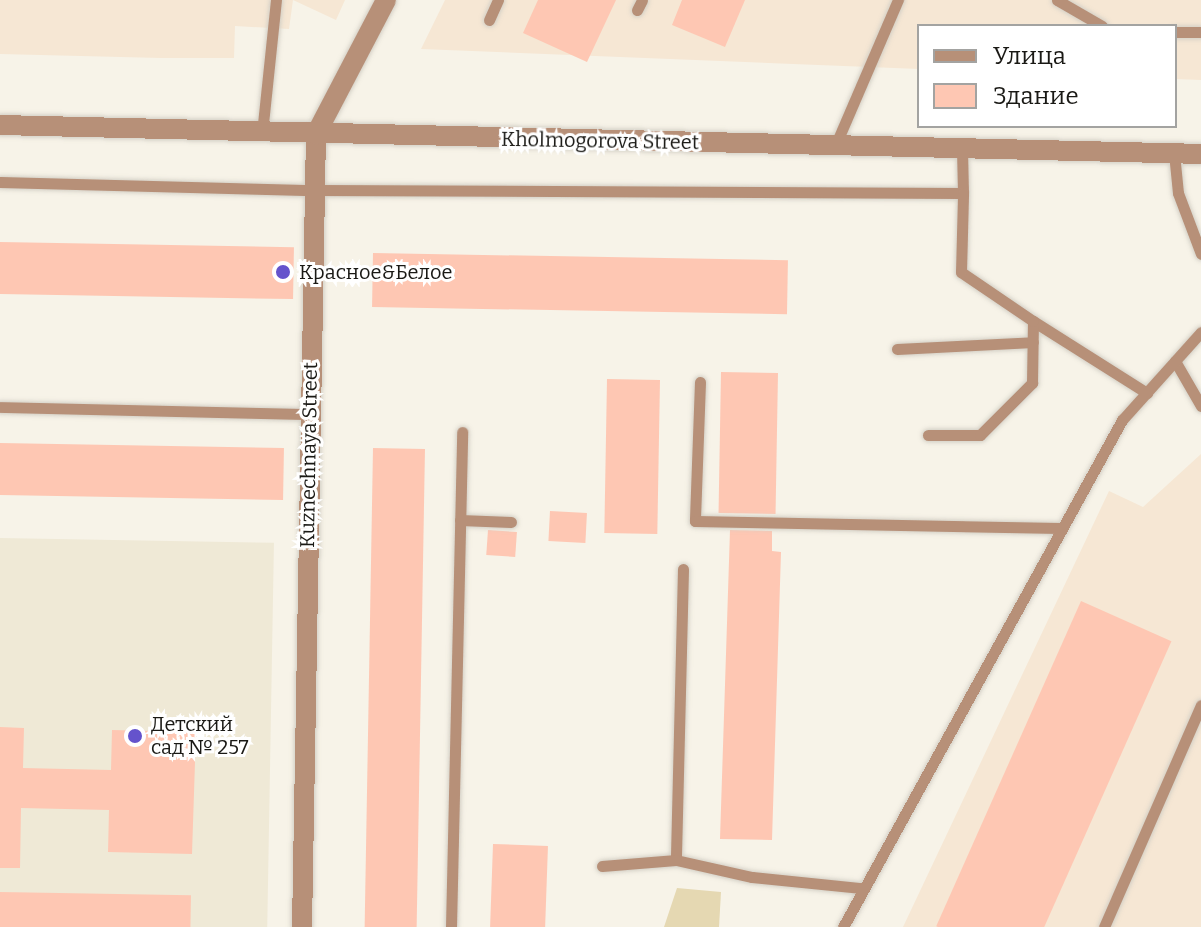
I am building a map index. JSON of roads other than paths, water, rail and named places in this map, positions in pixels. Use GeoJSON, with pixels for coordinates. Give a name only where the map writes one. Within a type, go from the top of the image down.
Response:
{"type":"FeatureCollection","features":[{"type":"Feature","properties":{"kind":"street","name":"Kuznechnaya Street"},"geometry":{"type":"LineString","coordinates":[[302,927],[316,134],[386,0]]}},
{"type":"Feature","properties":{"kind":"street","name":"Kholmogorova Street"},"geometry":{"type":"LineString","coordinates":[[0,125],[1201,154]]}},
{"type":"Feature","properties":{"kind":"lane"},"geometry":{"type":"LineString","coordinates":[[262,133],[276,0]]}},
{"type":"Feature","properties":{"kind":"lane"},"geometry":{"type":"LineString","coordinates":[[489,20],[498,0]]}},
{"type":"Feature","properties":{"kind":"lane"},"geometry":{"type":"LineString","coordinates":[[835,146],[898,0]]}},
{"type":"Feature","properties":{"kind":"lane"},"geometry":{"type":"LineString","coordinates":[[1057,0],[1099,24]]}},
{"type":"Feature","properties":{"kind":"lane"},"geometry":{"type":"LineString","coordinates":[[1177,32],[1201,32]]}},
{"type":"Feature","properties":{"kind":"lane"},"geometry":{"type":"LineString","coordinates":[[962,149],[961,272],[1147,393]]}},
{"type":"Feature","properties":{"kind":"lane"},"geometry":{"type":"LineString","coordinates":[[1174,153],[1178,193],[1201,254]]}},
{"type":"Feature","properties":{"kind":"lane"},"geometry":{"type":"LineString","coordinates":[[0,182],[314,190],[963,193]]}},
{"type":"Feature","properties":{"kind":"lane"},"geometry":{"type":"LineString","coordinates":[[928,435],[980,435],[1032,383],[1033,321]]}},
{"type":"Feature","properties":{"kind":"lane"},"geometry":{"type":"LineString","coordinates":[[843,927],[861,888],[1122,420],[1201,332]]}},
{"type":"Feature","properties":{"kind":"lane"},"geometry":{"type":"LineString","coordinates":[[897,349],[1033,342]]}},
{"type":"Feature","properties":{"kind":"lane"},"geometry":{"type":"LineString","coordinates":[[1175,361],[1201,406]]}},
{"type":"Feature","properties":{"kind":"lane"},"geometry":{"type":"LineString","coordinates":[[700,382],[695,521],[1060,528]]}},
{"type":"Feature","properties":{"kind":"lane"},"geometry":{"type":"LineString","coordinates":[[0,407],[309,414]]}},
{"type":"Feature","properties":{"kind":"lane"},"geometry":{"type":"LineString","coordinates":[[451,927],[462,432]]}},
{"type":"Feature","properties":{"kind":"lane"},"geometry":{"type":"LineString","coordinates":[[460,520],[511,522]]}},
{"type":"Feature","properties":{"kind":"lane"},"geometry":{"type":"LineString","coordinates":[[676,860],[683,569]]}},
{"type":"Feature","properties":{"kind":"lane"},"geometry":{"type":"LineString","coordinates":[[1104,927],[1201,705]]}},
{"type":"Feature","properties":{"kind":"lane"},"geometry":{"type":"LineString","coordinates":[[602,866],[676,860],[752,877],[861,888]]}},
{"type":"Feature","properties":{"kind":"place","name":"Красное&Белое"},"geometry":{"type":"Point","coordinates":[283,272]}},
{"type":"Feature","properties":{"kind":"place","name":"Детский сад № 257"},"geometry":{"type":"Point","coordinates":[135,736]}}]}
